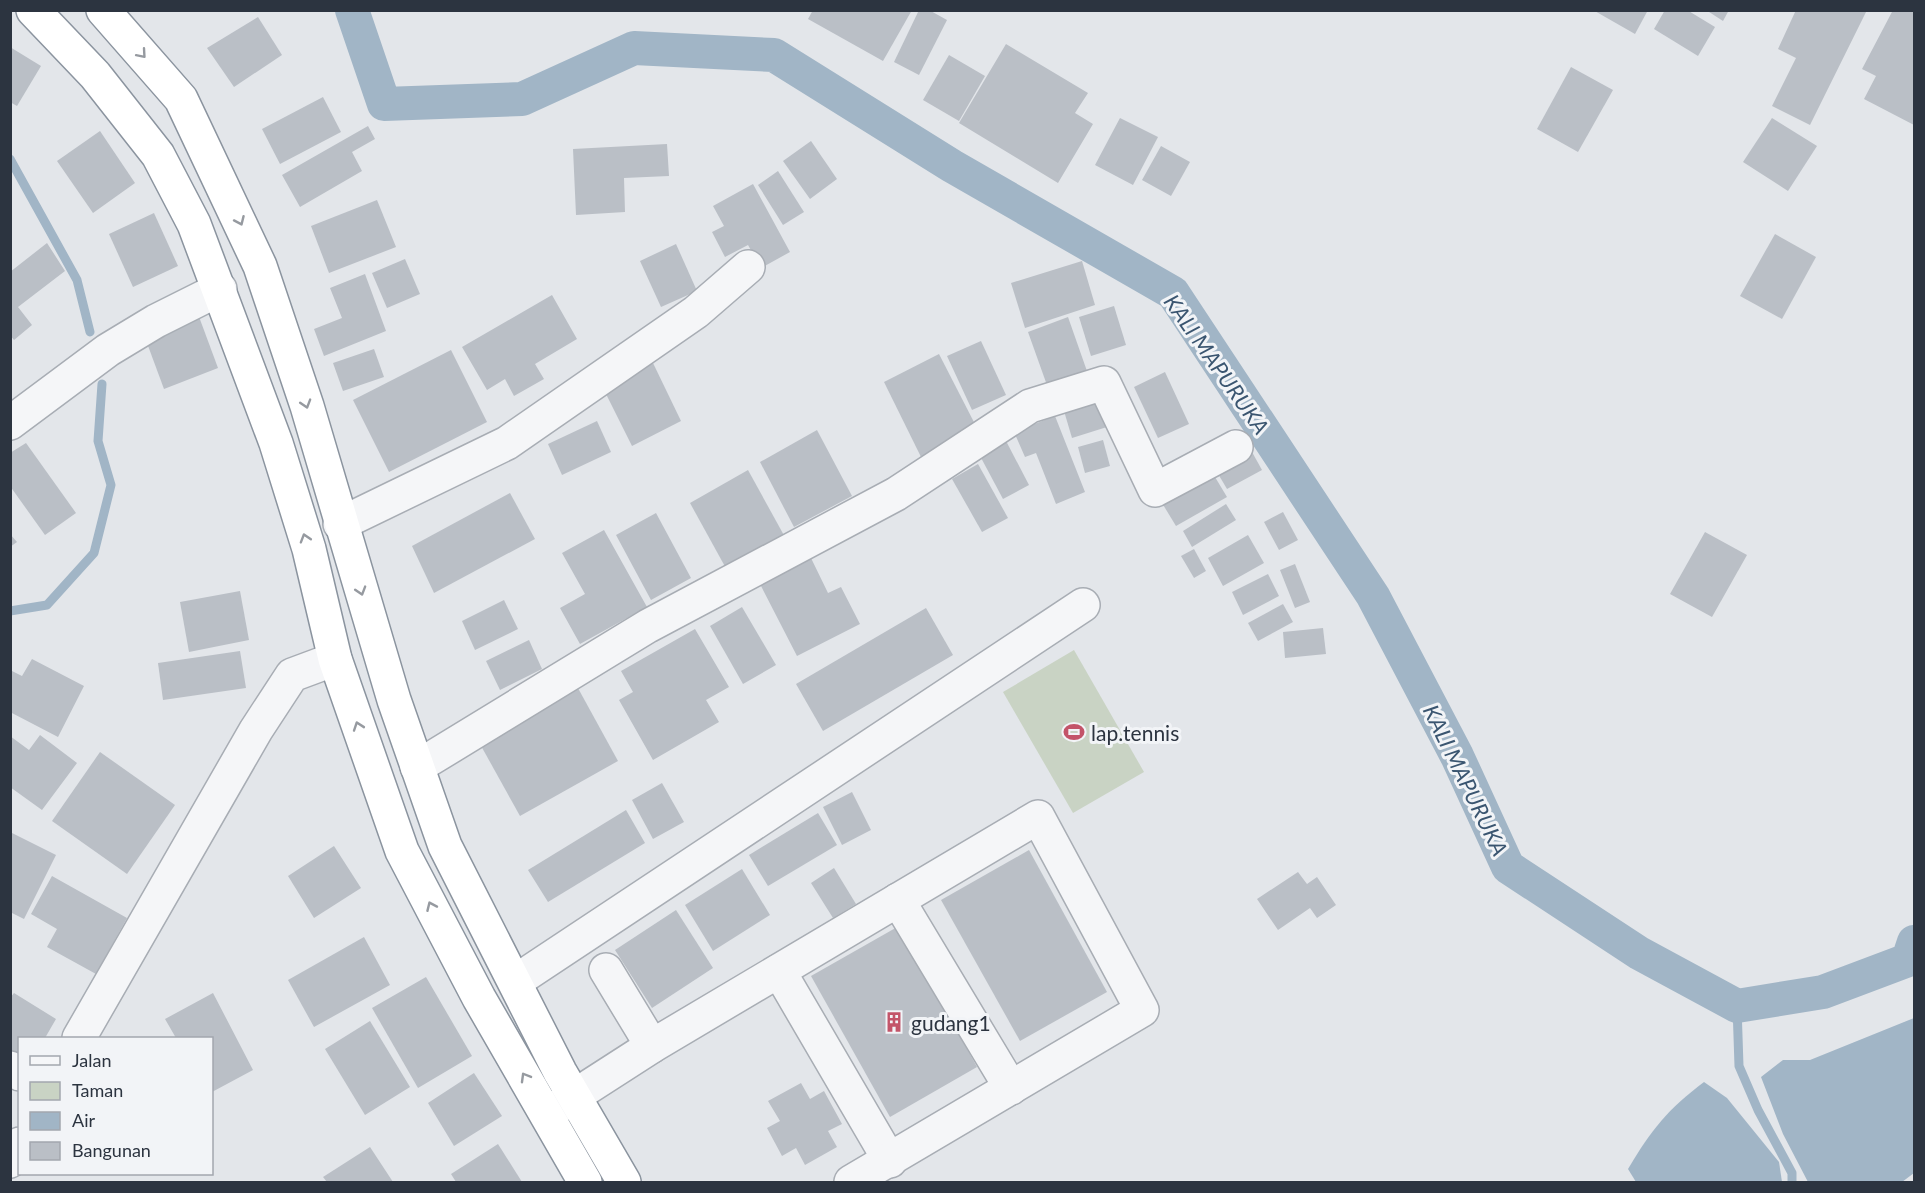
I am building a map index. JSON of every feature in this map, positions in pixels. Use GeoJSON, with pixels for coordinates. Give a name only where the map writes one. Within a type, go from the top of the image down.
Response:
{"type":"FeatureCollection","features":[{"type":"Feature","properties":{"kind":"highway"},"geometry":{"type":"LineString","coordinates":[[33,10],[95,75],[158,155],[194,224],[276,443],[309,549],[335,659],[402,851],[468,979],[585,1182]]}},
{"type":"Feature","properties":{"kind":"highway"},"geometry":{"type":"LineString","coordinates":[[103,10],[181,99],[260,266],[307,406],[340,524],[417,767],[445,846],[484,927],[516,981],[574,1095],[624,1182]]}},
{"type":"Feature","properties":{"kind":"street"},"geometry":{"type":"LineString","coordinates":[[340,524],[507,443],[696,312],[748,267]]}},
{"type":"Feature","properties":{"kind":"street"},"geometry":{"type":"LineString","coordinates":[[10,423],[108,350],[220,289]]}},
{"type":"Feature","properties":{"kind":"street"},"geometry":{"type":"LineString","coordinates":[[417,767],[648,626],[896,494],[1030,406],[1104,383],[1155,490],[1236,447]]}},
{"type":"Feature","properties":{"kind":"street"},"geometry":{"type":"LineString","coordinates":[[516,981],[1083,605]]}},
{"type":"Feature","properties":{"kind":"street"},"geometry":{"type":"LineString","coordinates":[[80,1037],[275,700],[292,675],[335,659]]}},
{"type":"Feature","properties":{"kind":"street"},"geometry":{"type":"LineString","coordinates":[[547,1114],[652,1046],[1038,817],[1142,1010],[851,1182]]}},
{"type":"Feature","properties":{"kind":"street"},"geometry":{"type":"LineString","coordinates":[[898,900],[1011,1088]]}},
{"type":"Feature","properties":{"kind":"street"},"geometry":{"type":"LineString","coordinates":[[606,970],[652,1046]]}},
{"type":"Feature","properties":{"kind":"street"},"geometry":{"type":"LineString","coordinates":[[779,971],[890,1161]]}},
{"type":"Feature","properties":{"kind":"street"},"geometry":{"type":"LineString","coordinates":[[10,1161],[18,1147]]}},
{"type":"Feature","properties":{"kind":"green space","name":"lap.tennis"},"geometry":{"type":"Polygon","coordinates":[[[1074,650],[1144,772],[1073,813],[1003,692],[1074,650]]]}},
{"type":"Feature","properties":{"kind":"water"},"geometry":{"type":"Polygon","coordinates":[[[1914,1018],[1914,1173],[1902,1182],[1808,1182],[1783,1134],[1761,1077],[1783,1060],[1810,1060],[1914,1018]]]}},
{"type":"Feature","properties":{"kind":"water"},"geometry":{"type":"Polygon","coordinates":[[[1704,1082],[1727,1098],[1779,1162],[1782,1182],[1636,1182],[1628,1169],[1645,1143],[1670,1111],[1704,1082]]]}},
{"type":"Feature","properties":{"kind":"building"},"geometry":{"type":"Polygon","coordinates":[[[813,10],[912,10],[883,61],[808,19],[813,10]]]}},
{"type":"Feature","properties":{"kind":"building"},"geometry":{"type":"Polygon","coordinates":[[[919,10],[929,10],[947,20],[919,75],[894,62],[919,10]]]}},
{"type":"Feature","properties":{"kind":"building"},"geometry":{"type":"Polygon","coordinates":[[[1593,10],[1648,10],[1635,34],[1593,10]]]}},
{"type":"Feature","properties":{"kind":"building"},"geometry":{"type":"Polygon","coordinates":[[[1665,10],[1687,10],[1715,27],[1698,56],[1654,29],[1665,10]]]}},
{"type":"Feature","properties":{"kind":"building"},"geometry":{"type":"Polygon","coordinates":[[[1706,10],[1729,10],[1723,21],[1706,10]]]}},
{"type":"Feature","properties":{"kind":"building"},"geometry":{"type":"Polygon","coordinates":[[[1796,10],[1867,10],[1810,125],[1772,106],[1796,58],[1778,49],[1796,10]]]}},
{"type":"Feature","properties":{"kind":"building"},"geometry":{"type":"Polygon","coordinates":[[[1893,10],[1914,10],[1914,125],[1864,99],[1876,76],[1862,69],[1893,10]]]}},
{"type":"Feature","properties":{"kind":"building"},"geometry":{"type":"Polygon","coordinates":[[[258,17],[282,55],[234,87],[207,48],[258,17]]]}},
{"type":"Feature","properties":{"kind":"building"},"geometry":{"type":"Polygon","coordinates":[[[1006,44],[1088,93],[1075,113],[1093,124],[1058,183],[959,123],[1006,44]]]}},
{"type":"Feature","properties":{"kind":"building"},"geometry":{"type":"Polygon","coordinates":[[[10,47],[41,66],[17,106],[10,102],[10,47]]]}},
{"type":"Feature","properties":{"kind":"building"},"geometry":{"type":"Polygon","coordinates":[[[949,55],[985,76],[959,121],[923,100],[949,55]]]}},
{"type":"Feature","properties":{"kind":"building"},"geometry":{"type":"Polygon","coordinates":[[[1571,67],[1613,90],[1578,152],[1537,129],[1571,67]]]}},
{"type":"Feature","properties":{"kind":"building"},"geometry":{"type":"Polygon","coordinates":[[[323,97],[341,132],[280,164],[262,129],[323,97]]]}},
{"type":"Feature","properties":{"kind":"building"},"geometry":{"type":"Polygon","coordinates":[[[1120,118],[1158,137],[1133,185],[1095,165],[1120,118]]]}},
{"type":"Feature","properties":{"kind":"building"},"geometry":{"type":"Polygon","coordinates":[[[1772,118],[1817,146],[1788,191],[1743,162],[1772,118]]]}},
{"type":"Feature","properties":{"kind":"building"},"geometry":{"type":"Polygon","coordinates":[[[368,126],[375,139],[352,152],[362,171],[300,207],[282,175],[368,126]]]}},
{"type":"Feature","properties":{"kind":"building"},"geometry":{"type":"Polygon","coordinates":[[[100,131],[135,183],[93,213],[57,161],[100,131]]]}},
{"type":"Feature","properties":{"kind":"building"},"geometry":{"type":"Polygon","coordinates":[[[811,141],[837,179],[810,199],[783,161],[811,141]]]}},
{"type":"Feature","properties":{"kind":"building"},"geometry":{"type":"Polygon","coordinates":[[[667,144],[669,176],[624,178],[625,212],[576,215],[573,149],[667,144]]]}},
{"type":"Feature","properties":{"kind":"building"},"geometry":{"type":"Polygon","coordinates":[[[1161,146],[1190,162],[1171,196],[1142,180],[1161,146]]]}},
{"type":"Feature","properties":{"kind":"building"},"geometry":{"type":"Polygon","coordinates":[[[778,171],[804,212],[783,225],[758,185],[778,171]]]}},
{"type":"Feature","properties":{"kind":"building"},"geometry":{"type":"Polygon","coordinates":[[[753,184],[790,252],[761,268],[748,245],[725,257],[712,232],[724,226],[713,206],[753,184]]]}},
{"type":"Feature","properties":{"kind":"building"},"geometry":{"type":"Polygon","coordinates":[[[377,200],[396,247],[329,273],[311,226],[377,200]]]}},
{"type":"Feature","properties":{"kind":"building"},"geometry":{"type":"Polygon","coordinates":[[[154,213],[178,266],[133,287],[109,234],[154,213]]]}},
{"type":"Feature","properties":{"kind":"building"},"geometry":{"type":"Polygon","coordinates":[[[1775,234],[1816,257],[1782,319],[1740,296],[1775,234]]]}},
{"type":"Feature","properties":{"kind":"building"},"geometry":{"type":"Polygon","coordinates":[[[47,243],[65,271],[18,307],[32,325],[14,340],[10,335],[10,272],[47,243]]]}},
{"type":"Feature","properties":{"kind":"building"},"geometry":{"type":"Polygon","coordinates":[[[676,244],[697,291],[661,307],[640,261],[676,244]]]}},
{"type":"Feature","properties":{"kind":"building"},"geometry":{"type":"Polygon","coordinates":[[[405,259],[420,294],[387,308],[372,273],[405,259]]]}},
{"type":"Feature","properties":{"kind":"building"},"geometry":{"type":"Polygon","coordinates":[[[1082,261],[1095,305],[1025,328],[1011,283],[1082,261]]]}},
{"type":"Feature","properties":{"kind":"building"},"geometry":{"type":"Polygon","coordinates":[[[365,274],[386,331],[324,356],[314,329],[342,318],[330,288],[365,274]]]}},
{"type":"Feature","properties":{"kind":"building"},"geometry":{"type":"Polygon","coordinates":[[[552,295],[577,339],[535,364],[544,379],[514,396],[505,379],[487,390],[462,347],[552,295]]]}},
{"type":"Feature","properties":{"kind":"building"},"geometry":{"type":"Polygon","coordinates":[[[1114,306],[1126,345],[1091,356],[1079,317],[1114,306]]]}},
{"type":"Feature","properties":{"kind":"building"},"geometry":{"type":"Polygon","coordinates":[[[198,314],[218,368],[164,389],[144,335],[198,314]]]}},
{"type":"Feature","properties":{"kind":"building"},"geometry":{"type":"Polygon","coordinates":[[[1068,317],[1088,374],[1048,388],[1028,332],[1068,317]]]}},
{"type":"Feature","properties":{"kind":"building"},"geometry":{"type":"Polygon","coordinates":[[[981,341],[1006,395],[972,410],[947,356],[981,341]]]}},
{"type":"Feature","properties":{"kind":"building"},"geometry":{"type":"Polygon","coordinates":[[[374,349],[384,377],[343,391],[333,363],[374,349]]]}},
{"type":"Feature","properties":{"kind":"building"},"geometry":{"type":"Polygon","coordinates":[[[451,350],[487,422],[389,472],[353,400],[451,350]]]}},
{"type":"Feature","properties":{"kind":"building"},"geometry":{"type":"Polygon","coordinates":[[[939,354],[978,430],[922,459],[884,382],[939,354]]]}},
{"type":"Feature","properties":{"kind":"building"},"geometry":{"type":"Polygon","coordinates":[[[653,363],[681,421],[632,446],[603,388],[653,363]]]}},
{"type":"Feature","properties":{"kind":"building"},"geometry":{"type":"Polygon","coordinates":[[[1165,372],[1189,424],[1158,438],[1134,387],[1165,372]]]}},
{"type":"Feature","properties":{"kind":"building"},"geometry":{"type":"Polygon","coordinates":[[[1099,400],[1107,427],[1072,438],[1064,411],[1099,400]]]}},
{"type":"Feature","properties":{"kind":"building"},"geometry":{"type":"Polygon","coordinates":[[[1055,416],[1085,492],[1056,504],[1036,453],[1025,457],[1014,432],[1055,416]]]}},
{"type":"Feature","properties":{"kind":"building"},"geometry":{"type":"Polygon","coordinates":[[[597,421],[611,452],[562,475],[548,444],[597,421]]]}},
{"type":"Feature","properties":{"kind":"building"},"geometry":{"type":"Polygon","coordinates":[[[817,430],[852,496],[794,527],[760,462],[817,430]]]}},
{"type":"Feature","properties":{"kind":"building"},"geometry":{"type":"Polygon","coordinates":[[[1005,439],[1029,485],[1003,499],[979,454],[1005,439]]]}},
{"type":"Feature","properties":{"kind":"building"},"geometry":{"type":"Polygon","coordinates":[[[1103,440],[1110,466],[1085,473],[1078,447],[1103,440]]]}},
{"type":"Feature","properties":{"kind":"building"},"geometry":{"type":"Polygon","coordinates":[[[26,443],[76,513],[45,535],[10,486],[10,453],[26,443]]]}},
{"type":"Feature","properties":{"kind":"building"},"geometry":{"type":"Polygon","coordinates":[[[1252,452],[1262,470],[1227,489],[1217,472],[1252,452]]]}},
{"type":"Feature","properties":{"kind":"building"},"geometry":{"type":"Polygon","coordinates":[[[978,464],[1008,518],[982,532],[952,479],[978,464]]]}},
{"type":"Feature","properties":{"kind":"building"},"geometry":{"type":"Polygon","coordinates":[[[748,470],[786,539],[728,572],[690,503],[748,470]]]}},
{"type":"Feature","properties":{"kind":"building"},"geometry":{"type":"Polygon","coordinates":[[[1212,472],[1227,497],[1176,526],[1162,503],[1212,472]]]}},
{"type":"Feature","properties":{"kind":"building"},"geometry":{"type":"Polygon","coordinates":[[[510,493],[535,539],[434,593],[412,546],[510,493]]]}},
{"type":"Feature","properties":{"kind":"building"},"geometry":{"type":"Polygon","coordinates":[[[1226,504],[1236,520],[1192,547],[1183,531],[1226,504]]]}},
{"type":"Feature","properties":{"kind":"building"},"geometry":{"type":"Polygon","coordinates":[[[1283,512],[1298,540],[1279,550],[1264,522],[1283,512]]]}},
{"type":"Feature","properties":{"kind":"building"},"geometry":{"type":"Polygon","coordinates":[[[656,513],[691,578],[651,600],[616,535],[656,513]]]}},
{"type":"Feature","properties":{"kind":"building"},"geometry":{"type":"Polygon","coordinates":[[[604,530],[647,607],[580,644],[560,608],[585,594],[562,553],[604,530]]]}},
{"type":"Feature","properties":{"kind":"building"},"geometry":{"type":"Polygon","coordinates":[[[1705,532],[1747,555],[1712,617],[1670,594],[1705,532]]]}},
{"type":"Feature","properties":{"kind":"building"},"geometry":{"type":"Polygon","coordinates":[[[10,534],[17,542],[10,547],[10,534]]]}},
{"type":"Feature","properties":{"kind":"building"},"geometry":{"type":"Polygon","coordinates":[[[1248,535],[1264,563],[1223,586],[1208,558],[1248,535]]]}},
{"type":"Feature","properties":{"kind":"building"},"geometry":{"type":"Polygon","coordinates":[[[1194,549],[1206,571],[1194,578],[1181,556],[1194,549]]]}},
{"type":"Feature","properties":{"kind":"building"},"geometry":{"type":"Polygon","coordinates":[[[811,558],[828,593],[841,587],[860,624],[797,656],[760,584],[811,558]]]}},
{"type":"Feature","properties":{"kind":"building"},"geometry":{"type":"Polygon","coordinates":[[[1295,564],[1310,602],[1295,608],[1280,570],[1295,564]]]}},
{"type":"Feature","properties":{"kind":"building"},"geometry":{"type":"Polygon","coordinates":[[[1268,574],[1279,596],[1243,615],[1232,592],[1268,574]]]}},
{"type":"Feature","properties":{"kind":"building"},"geometry":{"type":"Polygon","coordinates":[[[240,591],[249,640],[189,652],[180,602],[240,591]]]}},
{"type":"Feature","properties":{"kind":"building"},"geometry":{"type":"Polygon","coordinates":[[[504,600],[518,629],[475,650],[462,621],[504,600]]]}},
{"type":"Feature","properties":{"kind":"building"},"geometry":{"type":"Polygon","coordinates":[[[1283,604],[1293,622],[1258,641],[1248,623],[1283,604]]]}},
{"type":"Feature","properties":{"kind":"building"},"geometry":{"type":"Polygon","coordinates":[[[742,607],[776,665],[743,684],[710,626],[742,607]]]}},
{"type":"Feature","properties":{"kind":"building"},"geometry":{"type":"Polygon","coordinates":[[[926,608],[953,655],[823,731],[796,684],[926,608]]]}},
{"type":"Feature","properties":{"kind":"building"},"geometry":{"type":"Polygon","coordinates":[[[1323,628],[1326,654],[1285,658],[1283,632],[1323,628]]]}},
{"type":"Feature","properties":{"kind":"building"},"geometry":{"type":"Polygon","coordinates":[[[695,629],[729,687],[706,700],[719,722],[653,760],[619,700],[633,692],[621,671],[695,629]]]}},
{"type":"Feature","properties":{"kind":"building"},"geometry":{"type":"Polygon","coordinates":[[[529,640],[542,669],[500,690],[486,661],[529,640]]]}},
{"type":"Feature","properties":{"kind":"building"},"geometry":{"type":"Polygon","coordinates":[[[240,651],[246,688],[163,700],[158,663],[240,651]]]}},
{"type":"Feature","properties":{"kind":"building"},"geometry":{"type":"Polygon","coordinates":[[[32,659],[84,686],[58,737],[10,712],[10,670],[22,676],[32,659]]]}},
{"type":"Feature","properties":{"kind":"building"},"geometry":{"type":"Polygon","coordinates":[[[573,679],[618,761],[520,816],[475,735],[573,679]]]}},
{"type":"Feature","properties":{"kind":"building"},"geometry":{"type":"Polygon","coordinates":[[[40,735],[77,763],[42,810],[10,787],[10,736],[29,750],[40,735]]]}},
{"type":"Feature","properties":{"kind":"building"},"geometry":{"type":"Polygon","coordinates":[[[100,752],[175,805],[127,874],[52,821],[100,752]]]}},
{"type":"Feature","properties":{"kind":"building"},"geometry":{"type":"Polygon","coordinates":[[[662,783],[684,822],[653,839],[632,800],[662,783]]]}},
{"type":"Feature","properties":{"kind":"building"},"geometry":{"type":"Polygon","coordinates":[[[852,792],[871,830],[842,845],[823,807],[852,792]]]}},
{"type":"Feature","properties":{"kind":"building"},"geometry":{"type":"Polygon","coordinates":[[[626,810],[645,843],[548,902],[528,870],[626,810]]]}},
{"type":"Feature","properties":{"kind":"building"},"geometry":{"type":"Polygon","coordinates":[[[818,813],[837,845],[768,886],[749,855],[818,813]]]}},
{"type":"Feature","properties":{"kind":"building"},"geometry":{"type":"Polygon","coordinates":[[[12,833],[56,855],[24,919],[10,912],[12,833]]]}},
{"type":"Feature","properties":{"kind":"building"},"geometry":{"type":"Polygon","coordinates":[[[334,846],[361,888],[314,918],[288,876],[334,846]]]}},
{"type":"Feature","properties":{"kind":"building","name":"gudang1"},"geometry":{"type":"Polygon","coordinates":[[[1029,850],[1107,992],[1020,1041],[941,900],[1029,850]]]}},
{"type":"Feature","properties":{"kind":"building"},"geometry":{"type":"Polygon","coordinates":[[[834,868],[856,904],[833,918],[811,883],[834,868]]]}},
{"type":"Feature","properties":{"kind":"building"},"geometry":{"type":"Polygon","coordinates":[[[742,869],[770,915],[713,951],[685,905],[742,869]]]}},
{"type":"Feature","properties":{"kind":"building"},"geometry":{"type":"Polygon","coordinates":[[[1298,872],[1307,884],[1317,877],[1336,905],[1317,918],[1310,908],[1278,930],[1257,899],[1298,872]]]}},
{"type":"Feature","properties":{"kind":"building"},"geometry":{"type":"Polygon","coordinates":[[[52,876],[127,918],[96,974],[47,947],[57,929],[31,914],[52,876]]]}},
{"type":"Feature","properties":{"kind":"building"},"geometry":{"type":"Polygon","coordinates":[[[676,910],[713,968],[652,1008],[615,950],[676,910]]]}},
{"type":"Feature","properties":{"kind":"building","name":"gudang1"},"geometry":{"type":"Polygon","coordinates":[[[899,926],[977,1067],[890,1117],[811,976],[899,926]]]}},
{"type":"Feature","properties":{"kind":"building"},"geometry":{"type":"Polygon","coordinates":[[[364,937],[390,985],[314,1027],[288,980],[364,937]]]}},
{"type":"Feature","properties":{"kind":"building"},"geometry":{"type":"Polygon","coordinates":[[[426,977],[472,1056],[418,1088],[372,1008],[426,977]]]}},
{"type":"Feature","properties":{"kind":"building"},"geometry":{"type":"Polygon","coordinates":[[[14,993],[56,1019],[46,1037],[18,1037],[18,1067],[10,1062],[10,998],[14,993]]]}},
{"type":"Feature","properties":{"kind":"building"},"geometry":{"type":"Polygon","coordinates":[[[213,993],[253,1070],[213,1091],[213,1037],[175,1037],[165,1019],[213,993]]]}},
{"type":"Feature","properties":{"kind":"building"},"geometry":{"type":"Polygon","coordinates":[[[370,1021],[410,1087],[365,1115],[325,1049],[370,1021]]]}},
{"type":"Feature","properties":{"kind":"building"},"geometry":{"type":"Polygon","coordinates":[[[474,1073],[502,1116],[454,1146],[428,1103],[474,1073]]]}},
{"type":"Feature","properties":{"kind":"building"},"geometry":{"type":"Polygon","coordinates":[[[801,1083],[810,1099],[824,1091],[842,1124],[828,1131],[837,1147],[805,1165],[796,1148],[782,1156],[767,1128],[780,1121],[768,1101],[801,1083]]]}},
{"type":"Feature","properties":{"kind":"building"},"geometry":{"type":"Polygon","coordinates":[[[498,1144],[522,1182],[456,1182],[451,1174],[498,1144]]]}},
{"type":"Feature","properties":{"kind":"building"},"geometry":{"type":"Polygon","coordinates":[[[370,1147],[393,1182],[327,1182],[323,1177],[370,1147]]]}},
{"type":"Feature","properties":{"kind":"waterway","name":"KALI MAPURUKA"},"geometry":{"type":"LineString","coordinates":[[352,10],[384,104],[522,99],[634,48],[774,55],[952,166],[1173,293],[1373,596],[1457,756],[1508,867],[1639,953],[1737,1006],[1823,992],[1908,960],[1914,942]]}},
{"type":"Feature","properties":{"kind":"waterway"},"geometry":{"type":"LineString","coordinates":[[10,159],[77,280],[90,332]]}},
{"type":"Feature","properties":{"kind":"waterway"},"geometry":{"type":"LineString","coordinates":[[10,611],[47,605],[94,553],[111,485],[98,441],[102,384]]}},
{"type":"Feature","properties":{"kind":"waterway"},"geometry":{"type":"LineString","coordinates":[[1737,1006],[1739,1066],[1758,1110],[1792,1173],[1792,1182]]}},
{"type":"Feature","properties":{"kind":"place","name":"lap.tennis"},"geometry":{"type":"Point","coordinates":[1074,732]}},
{"type":"Feature","properties":{"kind":"place","name":"gudang1"},"geometry":{"type":"Point","coordinates":[894,1022]}}]}
